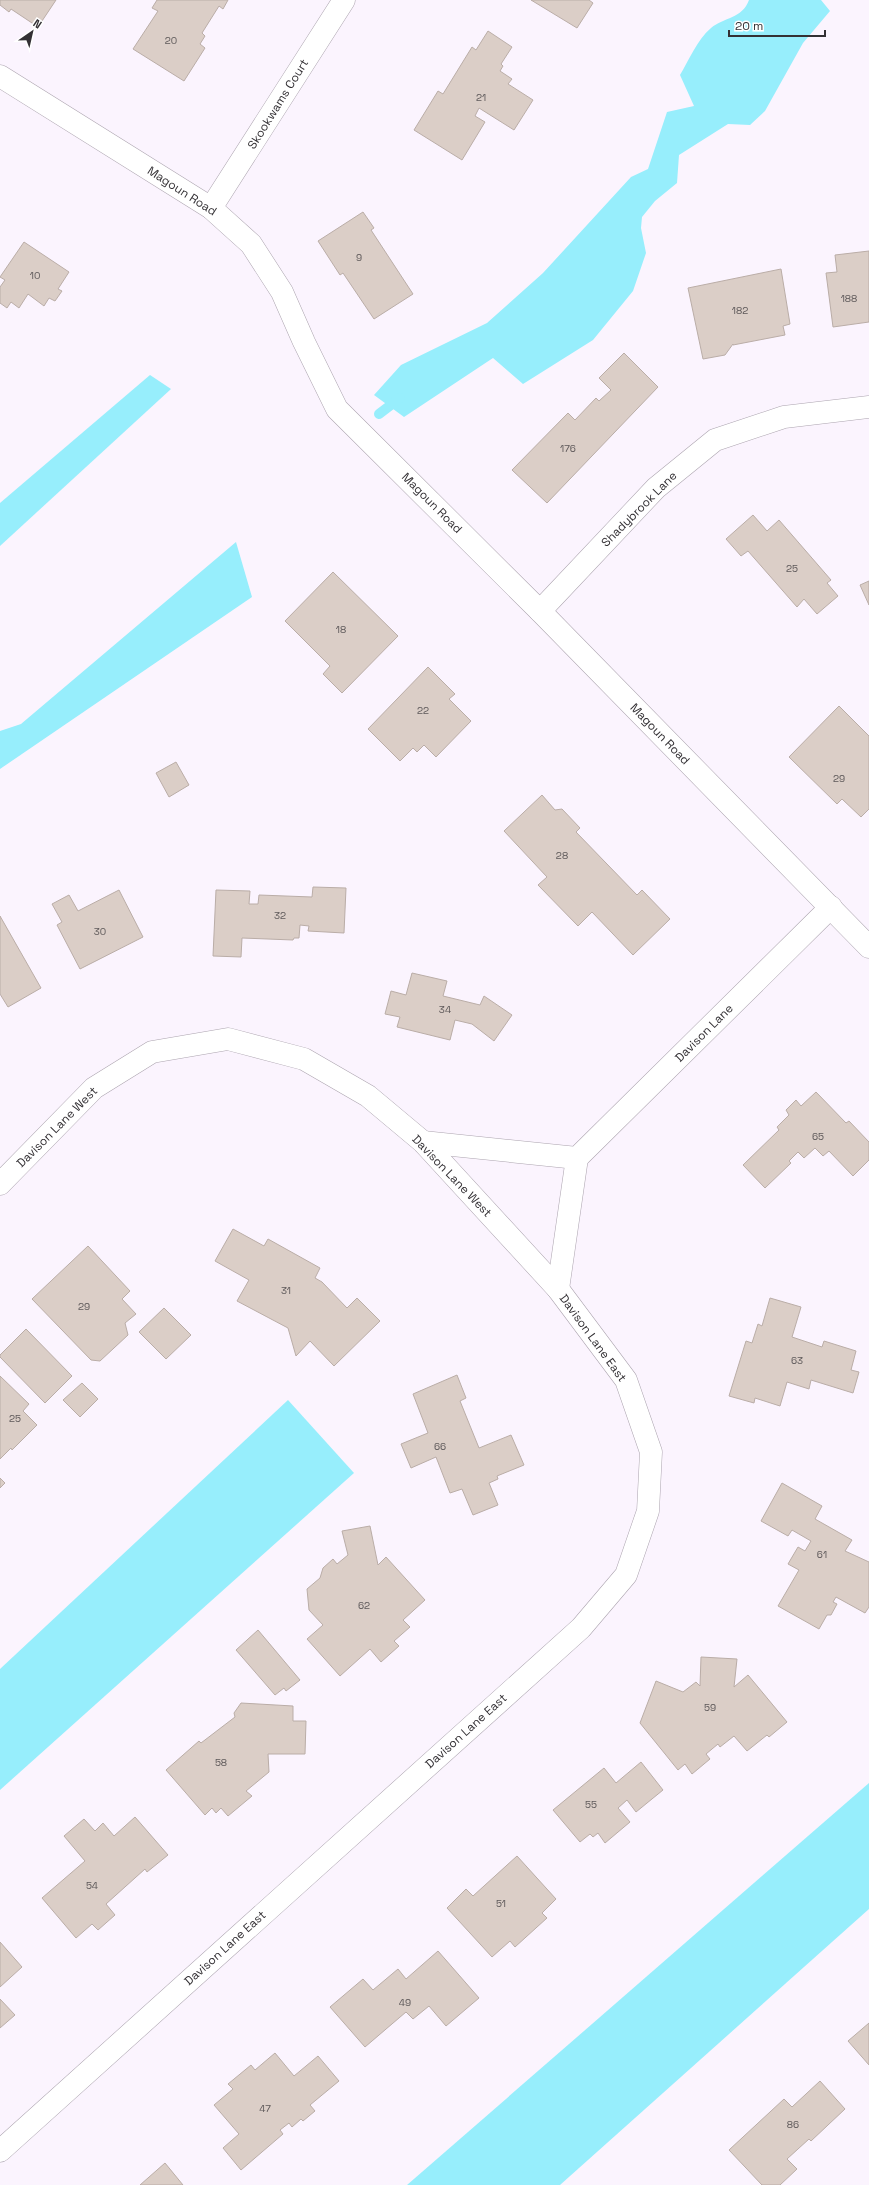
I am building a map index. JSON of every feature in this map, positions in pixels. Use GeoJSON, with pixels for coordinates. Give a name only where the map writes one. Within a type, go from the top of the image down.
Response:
{"type":"FeatureCollection","features":[{"type":"Feature","properties":{"kind":"street","name":"Skookwams Court"},"geometry":{"type":"LineString","coordinates":[[212,208],[344,0]]}},
{"type":"Feature","properties":{"kind":"street","name":"Magoun Road"},"geometry":{"type":"LineString","coordinates":[[0,76],[212,208],[251,244],[282,292],[304,342],[337,409],[540,611],[869,947]]}},
{"type":"Feature","properties":{"kind":"street","name":"Shadybrook Lane"},"geometry":{"type":"LineString","coordinates":[[540,611],[656,488],[714,440],[784,418],[869,408]]}},
{"type":"Feature","properties":{"kind":"street","name":"Davison Lane"},"geometry":{"type":"LineString","coordinates":[[577,1158],[830,907]]}},
{"type":"Feature","properties":{"kind":"street","name":"Davison Lane West"},"geometry":{"type":"LineString","coordinates":[[0,1184],[94,1088],[152,1052],[228,1039],[304,1059],[368,1096],[423,1142],[499,1225]]}},
{"type":"Feature","properties":{"kind":"street"},"geometry":{"type":"LineString","coordinates":[[423,1142],[577,1158],[558,1289]]}},
{"type":"Feature","properties":{"kind":"street","name":"Davison Lane East"},"geometry":{"type":"LineString","coordinates":[[0,2151],[581,1628],[626,1576],[648,1510],[651,1452],[626,1380],[558,1289],[499,1225]]}},
{"type":"Feature","properties":{"kind":"water"},"geometry":{"type":"Polygon","coordinates":[[[749,0],[821,0],[830,11],[803,43],[765,111],[750,125],[728,124],[679,155],[677,183],[655,201],[642,217],[641,228],[646,253],[633,291],[593,340],[523,384],[493,358],[404,417],[374,395],[401,365],[487,323],[543,273],[631,177],[648,169],[667,112],[694,106],[680,75],[694,50],[711,28],[742,11],[749,0]]]}},
{"type":"Feature","properties":{"kind":"water"},"geometry":{"type":"Polygon","coordinates":[[[150,375],[171,389],[0,546],[0,503],[150,375]]]}},
{"type":"Feature","properties":{"kind":"water"},"geometry":{"type":"Polygon","coordinates":[[[236,542],[252,597],[0,769],[0,731],[21,724],[236,542]]]}},
{"type":"Feature","properties":{"kind":"water"},"geometry":{"type":"Polygon","coordinates":[[[288,1400],[354,1473],[0,1790],[0,1669],[288,1400]]]}},
{"type":"Feature","properties":{"kind":"water"},"geometry":{"type":"Polygon","coordinates":[[[869,1783],[869,1909],[560,2185],[407,2185],[869,1783]]]}},
{"type":"Feature","properties":{"kind":"building"},"geometry":{"type":"Polygon","coordinates":[[[0,0],[56,0],[38,27],[11,9],[9,12],[0,5],[0,0]]]}},
{"type":"Feature","properties":{"kind":"building"},"geometry":{"type":"Polygon","coordinates":[[[157,0],[228,0],[223,9],[219,6],[202,33],[205,36],[200,44],[205,48],[184,81],[133,49],[158,11],[152,8],[157,0]]]}},
{"type":"Feature","properties":{"kind":"building"},"geometry":{"type":"Polygon","coordinates":[[[531,0],[589,0],[593,3],[577,28],[531,0]]]}},
{"type":"Feature","properties":{"kind":"building"},"geometry":{"type":"Polygon","coordinates":[[[488,31],[512,47],[501,64],[503,66],[500,71],[512,79],[508,84],[533,100],[514,130],[479,108],[475,116],[485,122],[462,160],[414,130],[438,91],[443,94],[472,47],[476,50],[488,31]]]}},
{"type":"Feature","properties":{"kind":"building"},"geometry":{"type":"Polygon","coordinates":[[[363,212],[374,228],[371,230],[413,294],[374,319],[343,273],[340,275],[318,241],[363,212]]]}},
{"type":"Feature","properties":{"kind":"building"},"geometry":{"type":"Polygon","coordinates":[[[24,242],[69,272],[58,289],[62,291],[55,301],[49,298],[44,306],[28,294],[19,308],[11,302],[7,308],[0,303],[0,287],[5,280],[0,277],[24,242]]]}},
{"type":"Feature","properties":{"kind":"building"},"geometry":{"type":"Polygon","coordinates":[[[869,251],[869,322],[833,327],[826,273],[837,272],[835,255],[869,251]]]}},
{"type":"Feature","properties":{"kind":"building"},"geometry":{"type":"Polygon","coordinates":[[[781,269],[790,324],[783,326],[785,335],[733,344],[725,355],[703,359],[688,288],[781,269]]]}},
{"type":"Feature","properties":{"kind":"building"},"geometry":{"type":"Polygon","coordinates":[[[624,353],[658,387],[547,503],[512,470],[568,413],[575,420],[596,398],[599,401],[611,390],[599,378],[624,353]]]}},
{"type":"Feature","properties":{"kind":"building"},"geometry":{"type":"Polygon","coordinates":[[[753,515],[767,531],[779,520],[831,580],[827,583],[838,596],[817,614],[804,599],[797,607],[748,551],[741,556],[726,539],[753,515]]]}},
{"type":"Feature","properties":{"kind":"building"},"geometry":{"type":"Polygon","coordinates":[[[333,572],[398,636],[342,693],[323,674],[330,666],[285,621],[333,572]]]}},
{"type":"Feature","properties":{"kind":"building"},"geometry":{"type":"Polygon","coordinates":[[[869,581],[869,605],[860,585],[869,581]]]}},
{"type":"Feature","properties":{"kind":"building"},"geometry":{"type":"Polygon","coordinates":[[[428,667],[455,694],[449,699],[471,721],[436,757],[424,745],[417,752],[413,748],[400,761],[368,729],[428,667]]]}},
{"type":"Feature","properties":{"kind":"building"},"geometry":{"type":"Polygon","coordinates":[[[839,706],[869,736],[869,809],[861,817],[842,799],[837,804],[789,757],[839,706]]]}},
{"type":"Feature","properties":{"kind":"building"},"geometry":{"type":"Polygon","coordinates":[[[176,762],[189,785],[169,797],[156,773],[176,762]]]}},
{"type":"Feature","properties":{"kind":"building"},"geometry":{"type":"Polygon","coordinates":[[[542,795],[555,810],[562,809],[580,828],[576,832],[637,895],[642,890],[670,919],[633,955],[592,912],[578,926],[538,885],[547,877],[504,831],[542,795]]]}},
{"type":"Feature","properties":{"kind":"building"},"geometry":{"type":"Polygon","coordinates":[[[313,887],[346,888],[344,933],[308,931],[309,926],[300,925],[299,938],[294,938],[293,940],[242,938],[241,957],[213,956],[216,890],[250,891],[249,904],[258,904],[259,895],[312,897],[313,887]]]}},
{"type":"Feature","properties":{"kind":"building"},"geometry":{"type":"Polygon","coordinates":[[[119,890],[143,937],[80,969],[57,925],[62,922],[52,904],[69,895],[78,911],[119,890]]]}},
{"type":"Feature","properties":{"kind":"building"},"geometry":{"type":"Polygon","coordinates":[[[0,916],[41,988],[8,1007],[0,994],[0,916]]]}},
{"type":"Feature","properties":{"kind":"building"},"geometry":{"type":"Polygon","coordinates":[[[412,973],[447,981],[443,996],[480,1005],[484,996],[512,1015],[494,1041],[472,1024],[455,1020],[450,1040],[397,1027],[400,1017],[385,1014],[391,991],[406,995],[412,973]]]}},
{"type":"Feature","properties":{"kind":"building"},"geometry":{"type":"Polygon","coordinates":[[[816,1092],[846,1123],[849,1121],[869,1142],[869,1160],[853,1176],[829,1151],[823,1156],[815,1148],[804,1158],[798,1152],[789,1161],[791,1163],[765,1188],[743,1165],[779,1130],[777,1127],[789,1115],[786,1110],[796,1100],[801,1106],[816,1092]]]}},
{"type":"Feature","properties":{"kind":"building"},"geometry":{"type":"Polygon","coordinates":[[[233,1229],[264,1246],[268,1239],[320,1268],[315,1278],[322,1282],[347,1308],[357,1298],[380,1321],[334,1366],[310,1341],[296,1356],[288,1328],[237,1301],[249,1280],[215,1261],[233,1229]]]}},
{"type":"Feature","properties":{"kind":"building"},"geometry":{"type":"Polygon","coordinates":[[[88,1246],[130,1291],[122,1299],[136,1314],[125,1323],[128,1335],[100,1361],[91,1360],[32,1299],[88,1246]]]}},
{"type":"Feature","properties":{"kind":"building"},"geometry":{"type":"Polygon","coordinates":[[[770,1298],[801,1307],[792,1337],[822,1347],[824,1341],[856,1351],[851,1370],[859,1372],[853,1393],[811,1380],[809,1389],[787,1382],[780,1406],[755,1398],[754,1403],[729,1396],[746,1341],[752,1343],[758,1324],[762,1326],[770,1298]]]}},
{"type":"Feature","properties":{"kind":"building"},"geometry":{"type":"Polygon","coordinates":[[[164,1308],[191,1335],[166,1359],[139,1332],[164,1308]]]}},
{"type":"Feature","properties":{"kind":"building"},"geometry":{"type":"Polygon","coordinates":[[[26,1329],[72,1376],[45,1403],[0,1357],[0,1355],[26,1329]]]}},
{"type":"Feature","properties":{"kind":"building"},"geometry":{"type":"Polygon","coordinates":[[[457,1375],[466,1398],[460,1401],[479,1448],[511,1435],[524,1465],[497,1476],[498,1479],[489,1483],[498,1505],[473,1515],[462,1489],[450,1493],[436,1457],[411,1468],[401,1444],[428,1433],[413,1394],[457,1375]]]}},
{"type":"Feature","properties":{"kind":"building"},"geometry":{"type":"Polygon","coordinates":[[[0,1376],[29,1404],[23,1411],[37,1425],[12,1450],[11,1448],[0,1459],[0,1376]]]}},
{"type":"Feature","properties":{"kind":"building"},"geometry":{"type":"Polygon","coordinates":[[[82,1383],[98,1399],[80,1417],[63,1400],[82,1383]]]}},
{"type":"Feature","properties":{"kind":"building"},"geometry":{"type":"Polygon","coordinates":[[[0,1478],[5,1483],[0,1488],[0,1478]]]}},
{"type":"Feature","properties":{"kind":"building"},"geometry":{"type":"Polygon","coordinates":[[[782,1483],[822,1506],[815,1519],[852,1540],[845,1551],[869,1562],[869,1607],[865,1613],[836,1597],[833,1602],[837,1604],[831,1615],[827,1615],[819,1629],[778,1606],[799,1570],[788,1564],[798,1547],[805,1551],[811,1541],[792,1530],[788,1536],[761,1521],[782,1483]]]}},
{"type":"Feature","properties":{"kind":"building"},"geometry":{"type":"Polygon","coordinates":[[[370,1526],[378,1565],[386,1557],[425,1600],[403,1620],[410,1627],[394,1641],[399,1646],[381,1662],[370,1649],[340,1676],[307,1639],[323,1625],[309,1610],[307,1589],[320,1578],[323,1568],[333,1559],[337,1564],[348,1555],[342,1531],[370,1526]]]}},
{"type":"Feature","properties":{"kind":"building"},"geometry":{"type":"Polygon","coordinates":[[[258,1630],[300,1680],[286,1691],[284,1688],[275,1695],[236,1650],[258,1630]]]}},
{"type":"Feature","properties":{"kind":"building"},"geometry":{"type":"Polygon","coordinates":[[[701,1657],[737,1659],[734,1687],[748,1675],[787,1722],[769,1737],[767,1735],[747,1751],[734,1736],[720,1747],[718,1744],[706,1754],[710,1759],[692,1774],[685,1764],[678,1770],[640,1723],[656,1681],[683,1692],[696,1682],[700,1686],[701,1657]]]}},
{"type":"Feature","properties":{"kind":"building"},"geometry":{"type":"Polygon","coordinates":[[[241,1703],[293,1706],[293,1721],[306,1721],[305,1754],[268,1754],[269,1772],[246,1791],[252,1796],[228,1816],[221,1808],[216,1813],[212,1808],[205,1815],[166,1770],[199,1741],[201,1743],[235,1717],[234,1713],[241,1703]]]}},
{"type":"Feature","properties":{"kind":"building"},"geometry":{"type":"Polygon","coordinates":[[[641,1762],[663,1790],[636,1812],[627,1800],[618,1808],[630,1822],[605,1843],[598,1833],[593,1837],[590,1834],[580,1842],[553,1810],[604,1768],[616,1783],[641,1762]]]}},
{"type":"Feature","properties":{"kind":"building"},"geometry":{"type":"Polygon","coordinates":[[[135,1817],[168,1855],[147,1872],[145,1869],[106,1904],[115,1915],[98,1930],[92,1924],[76,1938],[42,1898],[85,1861],[64,1836],[84,1819],[95,1831],[103,1823],[114,1836],[135,1817]]]}},
{"type":"Feature","properties":{"kind":"building"},"geometry":{"type":"Polygon","coordinates":[[[517,1856],[556,1899],[542,1913],[547,1918],[515,1947],[510,1941],[492,1957],[447,1908],[466,1889],[473,1896],[517,1856]]]}},
{"type":"Feature","properties":{"kind":"building"},"geometry":{"type":"Polygon","coordinates":[[[0,1942],[22,1967],[0,1987],[0,1942]]]}},
{"type":"Feature","properties":{"kind":"building"},"geometry":{"type":"Polygon","coordinates":[[[438,1951],[479,1998],[446,2026],[429,2006],[413,2019],[406,2012],[365,2047],[330,2007],[363,1979],[373,1990],[398,1969],[406,1979],[438,1951]]]}},
{"type":"Feature","properties":{"kind":"building"},"geometry":{"type":"Polygon","coordinates":[[[0,1999],[15,2015],[0,2028],[0,1999]]]}},
{"type":"Feature","properties":{"kind":"building"},"geometry":{"type":"Polygon","coordinates":[[[869,2023],[869,2065],[848,2041],[869,2023]]]}},
{"type":"Feature","properties":{"kind":"building"},"geometry":{"type":"Polygon","coordinates":[[[275,2053],[294,2076],[318,2056],[339,2081],[310,2105],[315,2111],[303,2121],[301,2119],[292,2127],[289,2123],[280,2130],[283,2134],[241,2170],[223,2148],[239,2134],[214,2105],[233,2089],[228,2084],[251,2065],[255,2070],[275,2053]]]}},
{"type":"Feature","properties":{"kind":"building"},"geometry":{"type":"Polygon","coordinates":[[[820,2081],[845,2109],[811,2141],[809,2139],[787,2159],[797,2169],[780,2185],[762,2185],[729,2150],[784,2099],[792,2107],[820,2081]]]}},
{"type":"Feature","properties":{"kind":"building"},"geometry":{"type":"Polygon","coordinates":[[[165,2163],[183,2185],[140,2185],[165,2163]]]}},
{"type":"Feature","properties":{"kind":"waterway"},"geometry":{"type":"LineString","coordinates":[[379,414],[400,398]]}}]}
